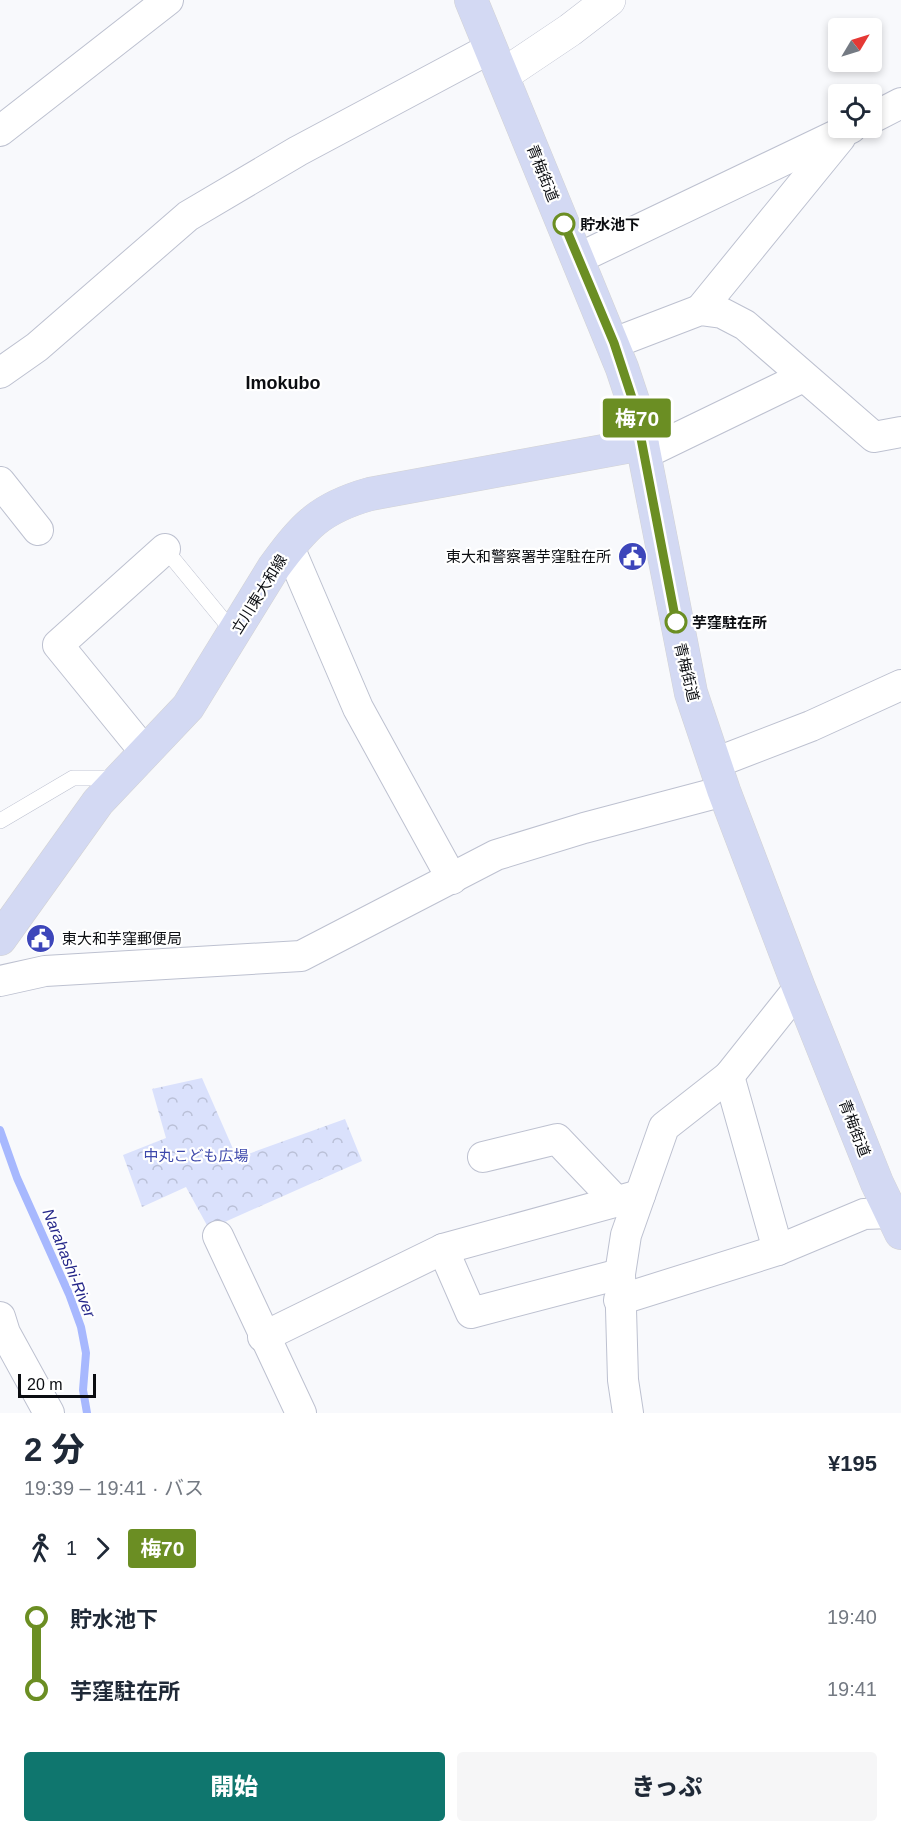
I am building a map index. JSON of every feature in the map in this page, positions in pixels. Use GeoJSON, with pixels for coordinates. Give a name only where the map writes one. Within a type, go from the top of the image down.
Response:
{"type":"FeatureCollection","features":[{"type":"Feature","properties":{"kind":"main road","name":"青梅街道"},"geometry":{"type":"LineString","coordinates":[[471,0],[614,343],[635,407],[686,675],[719,777],[799,988],[877,1183],[898,1219]]}},
{"type":"Feature","properties":{"kind":"main road","name":"立川東大和線"},"geometry":{"type":"LineString","coordinates":[[0,939],[91,811],[119,778],[188,707],[274,567],[314,519],[335,505],[402,487],[643,449]]}},
{"type":"Feature","properties":{"kind":"street"},"geometry":{"type":"LineString","coordinates":[[0,131],[168,0]]}},
{"type":"Feature","properties":{"kind":"street"},"geometry":{"type":"LineString","coordinates":[[0,373],[37,346],[188,216],[298,151],[570,30],[609,0]]}},
{"type":"Feature","properties":{"kind":"street"},"geometry":{"type":"LineString","coordinates":[[882,112],[901,103]]}},
{"type":"Feature","properties":{"kind":"street"},"geometry":{"type":"LineString","coordinates":[[579,258],[829,138]]}},
{"type":"Feature","properties":{"kind":"street"},"geometry":{"type":"LineString","coordinates":[[700,310],[845,138]]}},
{"type":"Feature","properties":{"kind":"street"},"geometry":{"type":"LineString","coordinates":[[614,343],[700,310],[722,313],[745,325],[874,438],[901,432]]}},
{"type":"Feature","properties":{"kind":"street"},"geometry":{"type":"LineString","coordinates":[[643,449],[803,376]]}},
{"type":"Feature","properties":{"kind":"street"},"geometry":{"type":"LineString","coordinates":[[0,482],[38,530]]}},
{"type":"Feature","properties":{"kind":"street"},"geometry":{"type":"LineString","coordinates":[[289,547],[358,708],[452,879]]}},
{"type":"Feature","properties":{"kind":"street"},"geometry":{"type":"LineString","coordinates":[[145,752],[58,645],[165,549]]}},
{"type":"Feature","properties":{"kind":"street"},"geometry":{"type":"LineString","coordinates":[[0,981],[45,970],[302,956],[496,855],[584,828],[719,777],[811,726],[901,685]]}},
{"type":"Feature","properties":{"kind":"street"},"geometry":{"type":"LineString","coordinates":[[628,1413],[623,1380],[620,1287],[629,1198],[664,1127],[729,1076],[799,988]]}},
{"type":"Feature","properties":{"kind":"street"},"geometry":{"type":"LineString","coordinates":[[729,1076],[778,1250]]}},
{"type":"Feature","properties":{"kind":"street"},"geometry":{"type":"LineString","coordinates":[[483,1157],[557,1139],[629,1198]]}},
{"type":"Feature","properties":{"kind":"street"},"geometry":{"type":"LineString","coordinates":[[263,1337],[443,1249],[629,1198]]}},
{"type":"Feature","properties":{"kind":"street"},"geometry":{"type":"LineString","coordinates":[[443,1249],[471,1313],[620,1287],[778,1250],[864,1214],[898,1219]]}},
{"type":"Feature","properties":{"kind":"street"},"geometry":{"type":"LineString","coordinates":[[218,1236],[263,1337],[301,1413]]}},
{"type":"Feature","properties":{"kind":"street"},"geometry":{"type":"LineString","coordinates":[[0,1317],[5,1334],[49,1413]]}},
{"type":"Feature","properties":{"kind":"lane"},"geometry":{"type":"LineString","coordinates":[[165,549],[234,633]]}},
{"type":"Feature","properties":{"kind":"lane"},"geometry":{"type":"LineString","coordinates":[[0,820],[73,778],[119,778]]}},
{"type":"Feature","properties":{"kind":"green space","name":"中丸こども広場"},"geometry":{"type":"Polygon","coordinates":[[[202,1078],[237,1158],[345,1119],[362,1161],[209,1229],[186,1187],[142,1207],[123,1155],[166,1138],[152,1089],[202,1078]]]}},
{"type":"Feature","properties":{"kind":"waterway","name":"Narahashi-River"},"geometry":{"type":"LineString","coordinates":[[0,1130],[17,1178],[69,1294],[81,1327],[86,1353],[83,1390],[87,1413]]}},
{"type":"Feature","properties":{"kind":"bus line","name":"梅70"},"geometry":{"type":"LineString","coordinates":[[564,224],[614,343],[635,407],[676,622]]}},
{"type":"Feature","properties":{"kind":"place","name":"貯水池下"},"geometry":{"type":"Point","coordinates":[564,224]}},
{"type":"Feature","properties":{"kind":"place","name":"東大和警察署芋窪駐在所"},"geometry":{"type":"Point","coordinates":[632,556]}},
{"type":"Feature","properties":{"kind":"place","name":"芋窪駐在所"},"geometry":{"type":"Point","coordinates":[676,622]}},
{"type":"Feature","properties":{"kind":"place","name":"東大和芋窪郵便局"},"geometry":{"type":"Point","coordinates":[41,938]}},
{"type":"Feature","properties":{"kind":"district","name":"Imokubo"},"geometry":{"type":"Point","coordinates":[283,383]}}]}
